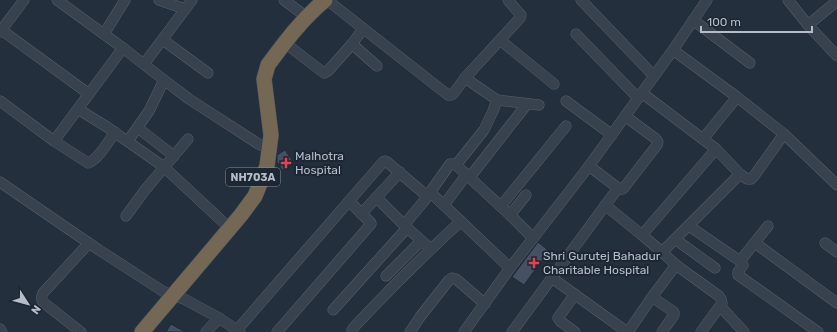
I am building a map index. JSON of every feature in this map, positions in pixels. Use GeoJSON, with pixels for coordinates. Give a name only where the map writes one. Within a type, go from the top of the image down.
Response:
{"type":"FeatureCollection","features":[{"type":"Feature","properties":{"kind":"highway","name":"NH703A"},"geometry":{"type":"LineString","coordinates":[[142,332],[247,191],[258,164],[261,135],[255,79],[256,71],[260,61],[278,37],[312,0]]}},
{"type":"Feature","properties":{"kind":"highway","name":"NH703A"},"geometry":{"type":"LineString","coordinates":[[130,332],[169,294],[241,215],[255,196],[267,166],[271,135],[264,79],[268,65],[301,22],[313,9],[326,0]]}},
{"type":"Feature","properties":{"kind":"street"},"geometry":{"type":"LineString","coordinates":[[24,0],[1,30],[89,94]]}},
{"type":"Feature","properties":{"kind":"street"},"geometry":{"type":"LineString","coordinates":[[57,0],[190,99],[260,146]]}},
{"type":"Feature","properties":{"kind":"street"},"geometry":{"type":"LineString","coordinates":[[104,34],[125,0]]}},
{"type":"Feature","properties":{"kind":"street"},"geometry":{"type":"LineString","coordinates":[[158,0],[186,9]]}},
{"type":"Feature","properties":{"kind":"street"},"geometry":{"type":"LineString","coordinates":[[144,64],[192,0]]}},
{"type":"Feature","properties":{"kind":"street"},"geometry":{"type":"LineString","coordinates":[[284,0],[300,12]]}},
{"type":"Feature","properties":{"kind":"street"},"geometry":{"type":"LineString","coordinates":[[326,0],[448,96],[453,94],[520,18],[521,15],[512,2]]}},
{"type":"Feature","properties":{"kind":"street"},"geometry":{"type":"LineString","coordinates":[[582,0],[654,76]]}},
{"type":"Feature","properties":{"kind":"street"},"geometry":{"type":"LineString","coordinates":[[464,332],[510,268],[612,135],[707,0]]}},
{"type":"Feature","properties":{"kind":"street"},"geometry":{"type":"LineString","coordinates":[[788,0],[808,25],[835,50]]}},
{"type":"Feature","properties":{"kind":"street"},"geometry":{"type":"LineString","coordinates":[[808,25],[837,1]]}},
{"type":"Feature","properties":{"kind":"street"},"geometry":{"type":"LineString","coordinates":[[693,20],[750,63]]}},
{"type":"Feature","properties":{"kind":"street"},"geometry":{"type":"LineString","coordinates":[[285,43],[324,73],[328,71],[352,44],[363,29]]}},
{"type":"Feature","properties":{"kind":"street"},"geometry":{"type":"LineString","coordinates":[[576,34],[640,96],[716,149],[740,174],[747,179],[751,179],[754,176],[784,134]]}},
{"type":"Feature","properties":{"kind":"street"},"geometry":{"type":"LineString","coordinates":[[162,40],[208,73]]}},
{"type":"Feature","properties":{"kind":"street"},"geometry":{"type":"LineString","coordinates":[[500,40],[554,84]]}},
{"type":"Feature","properties":{"kind":"street"},"geometry":{"type":"LineString","coordinates":[[352,44],[377,66]]}},
{"type":"Feature","properties":{"kind":"street"},"geometry":{"type":"LineString","coordinates":[[54,140],[123,48]]}},
{"type":"Feature","properties":{"kind":"street"},"geometry":{"type":"LineString","coordinates":[[673,50],[784,134],[837,185]]}},
{"type":"Feature","properties":{"kind":"street"},"geometry":{"type":"LineString","coordinates":[[466,78],[497,100],[538,105]]}},
{"type":"Feature","properties":{"kind":"street"},"geometry":{"type":"LineString","coordinates":[[128,141],[152,106],[164,80]]}},
{"type":"Feature","properties":{"kind":"street"},"geometry":{"type":"LineString","coordinates":[[703,139],[737,97]]}},
{"type":"Feature","properties":{"kind":"street"},"geometry":{"type":"LineString","coordinates":[[456,165],[484,130],[497,100]]}},
{"type":"Feature","properties":{"kind":"street"},"geometry":{"type":"LineString","coordinates":[[0,101],[85,162],[90,163],[97,157],[115,132]]}},
{"type":"Feature","properties":{"kind":"street"},"geometry":{"type":"LineString","coordinates":[[566,101],[612,135]]}},
{"type":"Feature","properties":{"kind":"street"},"geometry":{"type":"LineString","coordinates":[[444,205],[527,104]]}},
{"type":"Feature","properties":{"kind":"street"},"geometry":{"type":"LineString","coordinates":[[78,109],[115,132],[164,168],[223,222]]}},
{"type":"Feature","properties":{"kind":"street"},"geometry":{"type":"LineString","coordinates":[[589,166],[618,188],[625,188],[658,142],[625,116]]}},
{"type":"Feature","properties":{"kind":"street"},"geometry":{"type":"LineString","coordinates":[[501,206],[566,126]]}},
{"type":"Feature","properties":{"kind":"street"},"geometry":{"type":"LineString","coordinates":[[138,128],[174,156]]}},
{"type":"Feature","properties":{"kind":"street"},"geometry":{"type":"LineString","coordinates":[[126,216],[145,190],[188,139]]}},
{"type":"Feature","properties":{"kind":"street"},"geometry":{"type":"LineString","coordinates":[[642,235],[716,149]]}},
{"type":"Feature","properties":{"kind":"street"},"geometry":{"type":"LineString","coordinates":[[0,182],[89,244],[169,294],[184,299],[239,331],[349,201],[385,161],[444,205],[510,268]]}},
{"type":"Feature","properties":{"kind":"street"},"geometry":{"type":"LineString","coordinates":[[333,310],[405,226],[450,164],[456,165],[469,176],[533,238]]}},
{"type":"Feature","properties":{"kind":"street"},"geometry":{"type":"LineString","coordinates":[[361,214],[400,172]]}},
{"type":"Feature","properties":{"kind":"street"},"geometry":{"type":"LineString","coordinates":[[662,252],[740,174]]}},
{"type":"Feature","properties":{"kind":"street"},"geometry":{"type":"LineString","coordinates":[[512,332],[618,188]]}},
{"type":"Feature","properties":{"kind":"street"},"geometry":{"type":"LineString","coordinates":[[510,215],[526,195]]}},
{"type":"Feature","properties":{"kind":"street"},"geometry":{"type":"LineString","coordinates":[[377,198],[431,249]]}},
{"type":"Feature","properties":{"kind":"street"},"geometry":{"type":"LineString","coordinates":[[278,332],[370,227],[371,222],[349,201]]}},
{"type":"Feature","properties":{"kind":"street"},"geometry":{"type":"LineString","coordinates":[[605,205],[676,265],[719,296],[722,303],[701,332]]}},
{"type":"Feature","properties":{"kind":"street"},"geometry":{"type":"LineString","coordinates":[[353,332],[352,330],[355,326],[393,286],[461,221]]}},
{"type":"Feature","properties":{"kind":"street"},"geometry":{"type":"LineString","coordinates":[[689,226],[740,261],[743,264],[738,274],[818,332]]}},
{"type":"Feature","properties":{"kind":"street"},"geometry":{"type":"LineString","coordinates":[[740,261],[768,226]]}},
{"type":"Feature","properties":{"kind":"street"},"geometry":{"type":"LineString","coordinates":[[675,238],[715,268]]}},
{"type":"Feature","properties":{"kind":"street"},"geometry":{"type":"LineString","coordinates":[[386,276],[421,241]]}},
{"type":"Feature","properties":{"kind":"street"},"geometry":{"type":"LineString","coordinates":[[755,243],[837,303]]}},
{"type":"Feature","properties":{"kind":"street"},"geometry":{"type":"LineString","coordinates":[[825,243],[837,252]]}},
{"type":"Feature","properties":{"kind":"street"},"geometry":{"type":"LineString","coordinates":[[81,332],[44,303],[41,296],[89,244]]}},
{"type":"Feature","properties":{"kind":"street"},"geometry":{"type":"LineString","coordinates":[[552,278],[623,331],[652,297],[676,265]]}},
{"type":"Feature","properties":{"kind":"street"},"geometry":{"type":"LineString","coordinates":[[410,332],[427,308],[452,278],[456,279],[485,304]]}},
{"type":"Feature","properties":{"kind":"street"},"geometry":{"type":"LineString","coordinates":[[573,331],[558,318],[575,294]]}},
{"type":"Feature","properties":{"kind":"street"},"geometry":{"type":"LineString","coordinates":[[652,297],[674,312],[674,315],[662,332]]}},
{"type":"Feature","properties":{"kind":"street"},"geometry":{"type":"LineString","coordinates":[[720,306],[744,332]]}},
{"type":"Feature","properties":{"kind":"street"},"geometry":{"type":"LineString","coordinates":[[206,332],[219,318]]}},
{"type":"Feature","properties":{"kind":"building"},"geometry":{"type":"Polygon","coordinates":[[[285,150],[294,163],[283,171],[277,162],[277,155],[285,150]]]}},
{"type":"Feature","properties":{"kind":"building"},"geometry":{"type":"Polygon","coordinates":[[[538,242],[549,251],[524,285],[512,277],[538,242]]]}},
{"type":"Feature","properties":{"kind":"building"},"geometry":{"type":"Polygon","coordinates":[[[171,324],[185,332],[166,332],[171,324]]]}},
{"type":"Feature","properties":{"kind":"place","name":"Malhotra Hospital"},"geometry":{"type":"Point","coordinates":[286,163]}},
{"type":"Feature","properties":{"kind":"place","name":"Shri Gurutej Bahadur Charitable Hospital"},"geometry":{"type":"Point","coordinates":[534,263]}}]}
